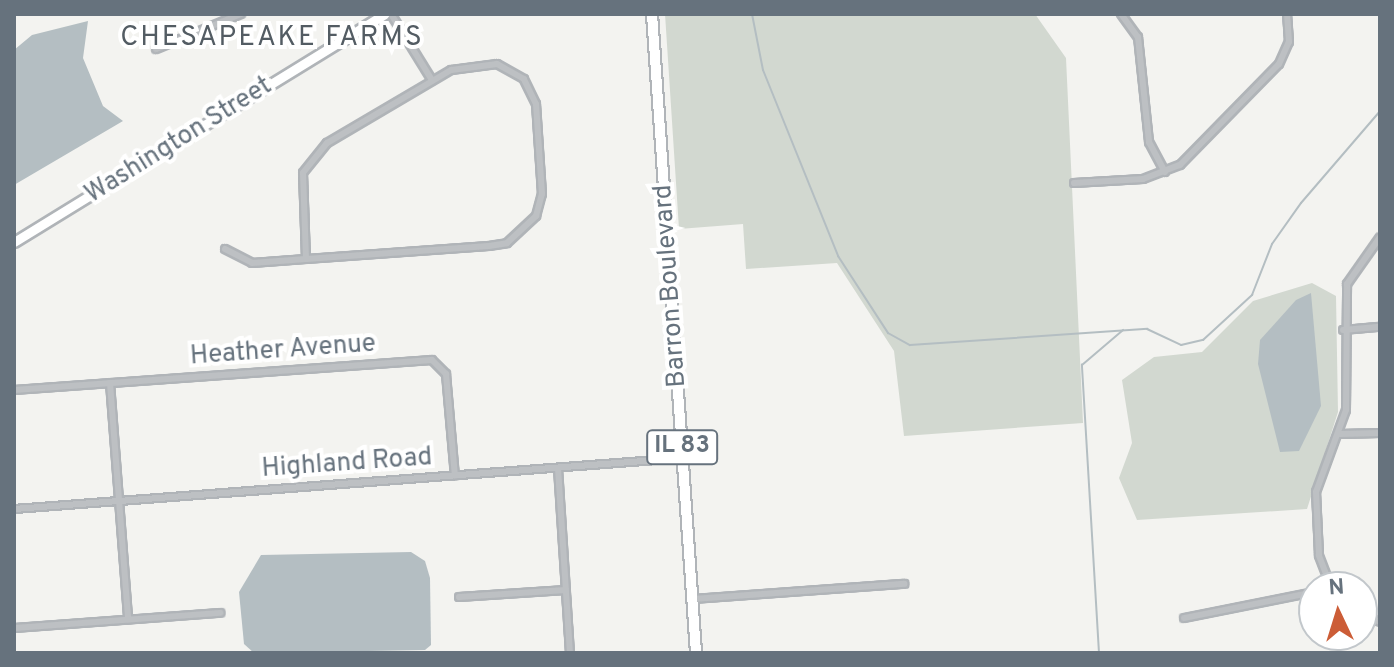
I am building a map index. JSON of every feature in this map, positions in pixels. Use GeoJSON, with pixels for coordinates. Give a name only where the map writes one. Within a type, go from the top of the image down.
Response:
{"type":"FeatureCollection","features":[{"type":"Feature","properties":{"kind":"main road","name":"Washington Street"},"geometry":{"type":"LineString","coordinates":[[14,242],[385,14]]}},
{"type":"Feature","properties":{"kind":"main road","name":"Barron Boulevard"},"geometry":{"type":"LineString","coordinates":[[652,14],[696,653]]}},
{"type":"Feature","properties":{"kind":"street"},"geometry":{"type":"LineString","coordinates":[[156,49],[241,14]]}},
{"type":"Feature","properties":{"kind":"street"},"geometry":{"type":"LineString","coordinates":[[391,14],[432,80]]}},
{"type":"Feature","properties":{"kind":"street"},"geometry":{"type":"LineString","coordinates":[[1121,14],[1138,37],[1149,142],[1165,172]]}},
{"type":"Feature","properties":{"kind":"street"},"geometry":{"type":"LineString","coordinates":[[1074,183],[1165,172],[1189,157],[1279,64],[1289,42],[1287,14]]}},
{"type":"Feature","properties":{"kind":"street"},"geometry":{"type":"LineString","coordinates":[[225,249],[252,263],[489,246],[530,229],[542,194],[536,104],[515,71],[483,64],[432,80],[309,161],[301,186],[306,259]]}},
{"type":"Feature","properties":{"kind":"street"},"geometry":{"type":"LineString","coordinates":[[515,71],[523,64]]}},
{"type":"Feature","properties":{"kind":"street"},"geometry":{"type":"LineString","coordinates":[[1324,571],[1319,555],[1315,505],[1340,434],[1347,399],[1343,330],[1347,284],[1380,237]]}},
{"type":"Feature","properties":{"kind":"street"},"geometry":{"type":"LineString","coordinates":[[1343,330],[1380,327]]}},
{"type":"Feature","properties":{"kind":"street","name":"Heather Avenue"},"geometry":{"type":"LineString","coordinates":[[14,390],[432,360],[446,374],[455,476]]}},
{"type":"Feature","properties":{"kind":"street"},"geometry":{"type":"LineString","coordinates":[[110,383],[128,619]]}},
{"type":"Feature","properties":{"kind":"street"},"geometry":{"type":"LineString","coordinates":[[1340,434],[1380,433]]}},
{"type":"Feature","properties":{"kind":"street","name":"Highland Road"},"geometry":{"type":"LineString","coordinates":[[14,509],[683,458]]}},
{"type":"Feature","properties":{"kind":"street"},"geometry":{"type":"LineString","coordinates":[[558,468],[570,653]]}},
{"type":"Feature","properties":{"kind":"street"},"geometry":{"type":"LineString","coordinates":[[693,599],[904,584]]}},
{"type":"Feature","properties":{"kind":"street"},"geometry":{"type":"LineString","coordinates":[[459,597],[566,590]]}},
{"type":"Feature","properties":{"kind":"street"},"geometry":{"type":"LineString","coordinates":[[1184,618],[1298,595]]}},
{"type":"Feature","properties":{"kind":"street"},"geometry":{"type":"LineString","coordinates":[[14,628],[220,613]]}},
{"type":"Feature","properties":{"kind":"shaded area"},"geometry":{"type":"Polygon","coordinates":[[[665,14],[1035,14],[1066,58],[1083,423],[904,436],[894,351],[837,263],[746,269],[743,224],[679,229],[665,14]]]}},
{"type":"Feature","properties":{"kind":"shaded area"},"geometry":{"type":"Polygon","coordinates":[[[88,21],[83,58],[103,106],[123,121],[14,185],[14,50],[32,35],[88,21]]]}},
{"type":"Feature","properties":{"kind":"shaded area"},"geometry":{"type":"Polygon","coordinates":[[[1312,283],[1336,296],[1338,412],[1307,509],[1137,520],[1119,478],[1132,443],[1122,380],[1154,357],[1202,352],[1253,301],[1312,283]]]}},
{"type":"Feature","properties":{"kind":"shaded area"},"geometry":{"type":"Polygon","coordinates":[[[1311,293],[1321,406],[1299,451],[1280,452],[1258,364],[1260,340],[1296,300],[1311,293]]]}},
{"type":"Feature","properties":{"kind":"shaded area"},"geometry":{"type":"Polygon","coordinates":[[[411,552],[425,561],[430,578],[431,645],[425,650],[254,653],[244,644],[239,592],[261,555],[411,552]]]}},
{"type":"Feature","properties":{"kind":"waterway"},"geometry":{"type":"LineString","coordinates":[[752,14],[763,70],[838,256],[888,333],[910,345],[1147,329],[1181,345],[1203,340],[1252,295],[1272,244],[1301,203],[1380,111]]}},
{"type":"Feature","properties":{"kind":"waterway"},"geometry":{"type":"LineString","coordinates":[[1099,653],[1082,365],[1123,330]]}},
{"type":"Feature","properties":{"kind":"district","name":"CHESAPEAKE FARMS"},"geometry":{"type":"Point","coordinates":[272,38]}}]}
